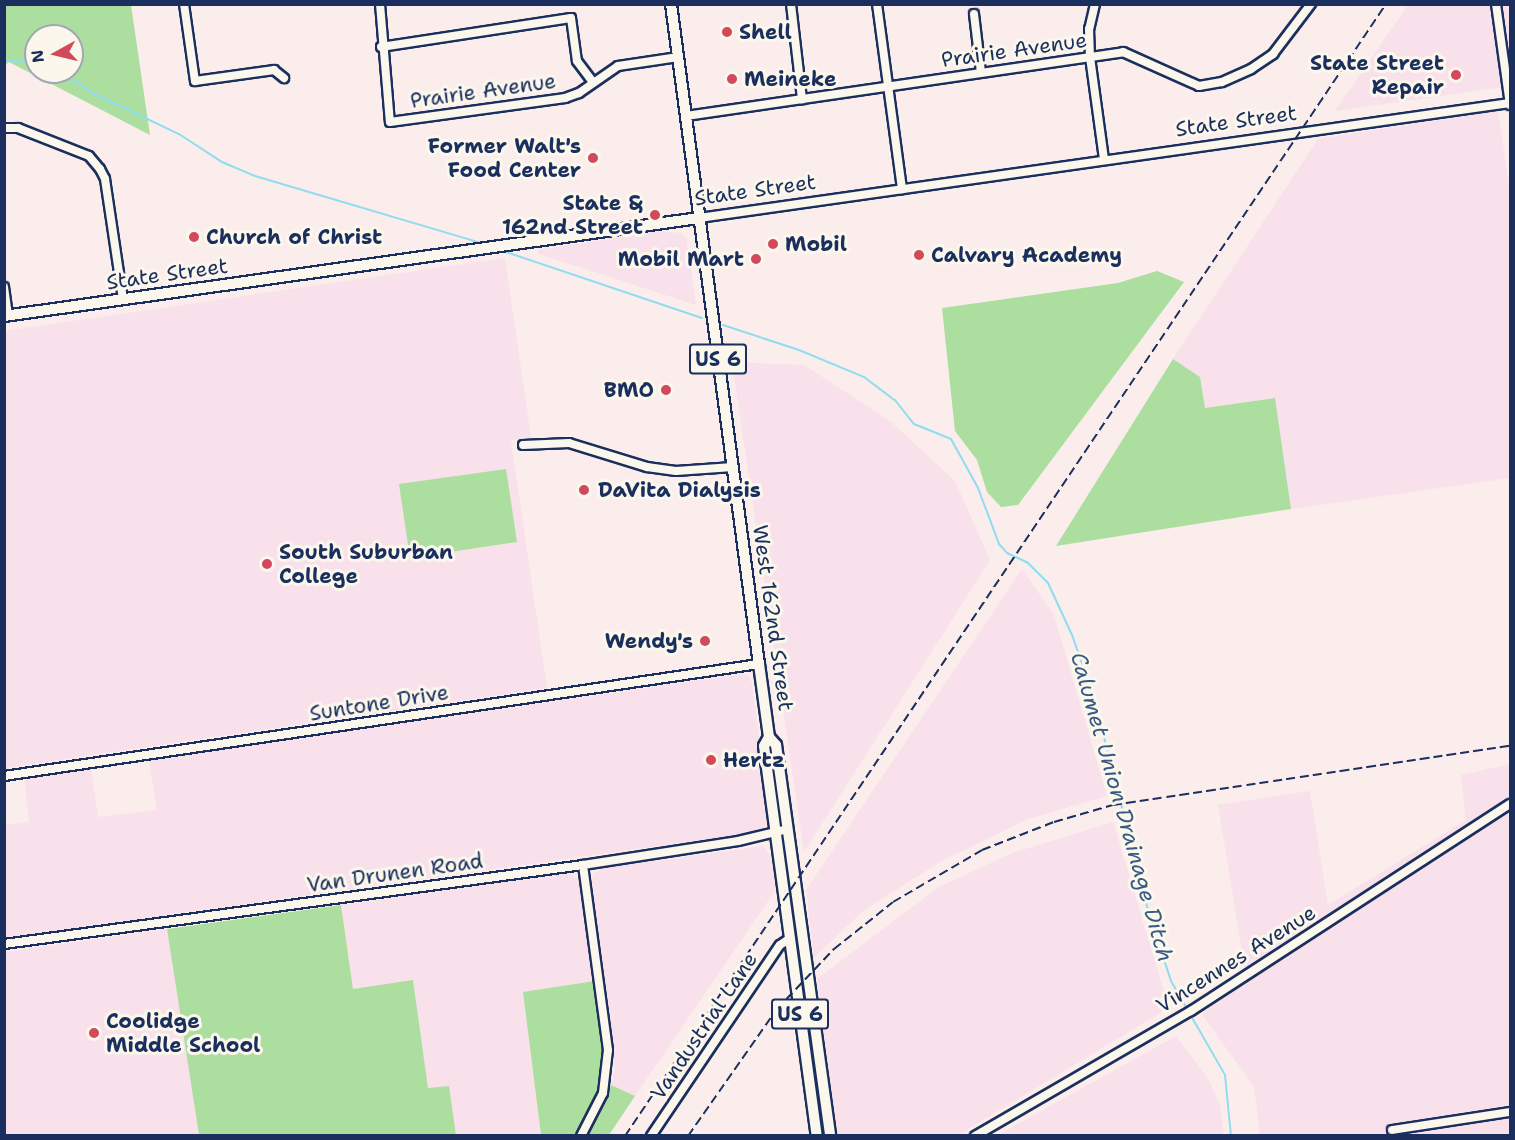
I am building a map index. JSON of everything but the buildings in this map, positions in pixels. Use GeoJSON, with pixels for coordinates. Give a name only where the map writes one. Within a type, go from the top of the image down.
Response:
{"type":"FeatureCollection","features":[{"type":"Feature","properties":{"kind":"main road","name":"US 6"},"geometry":{"type":"LineString","coordinates":[[671,4],[699,218]]}},
{"type":"Feature","properties":{"kind":"main road","name":"State Street"},"geometry":{"type":"LineString","coordinates":[[6,316],[699,218]]}},
{"type":"Feature","properties":{"kind":"main road","name":"West 162nd Street"},"geometry":{"type":"LineString","coordinates":[[699,218],[769,737],[765,746],[775,834],[817,1136]]}},
{"type":"Feature","properties":{"kind":"main road","name":"West 162nd Street"},"geometry":{"type":"LineString","coordinates":[[769,737],[776,745],[830,1136]]}},
{"type":"Feature","properties":{"kind":"main road"},"geometry":{"type":"LineString","coordinates":[[789,939],[803,936]]}},
{"type":"Feature","properties":{"kind":"street"},"geometry":{"type":"LineString","coordinates":[[184,4],[195,81],[274,70],[284,78]]}},
{"type":"Feature","properties":{"kind":"street"},"geometry":{"type":"LineString","coordinates":[[380,4],[381,47],[571,18],[577,61],[593,82]]}},
{"type":"Feature","properties":{"kind":"street"},"geometry":{"type":"LineString","coordinates":[[791,4],[802,99]]}},
{"type":"Feature","properties":{"kind":"street"},"geometry":{"type":"LineString","coordinates":[[877,4],[902,189]]}},
{"type":"Feature","properties":{"kind":"street"},"geometry":{"type":"LineString","coordinates":[[1095,4],[1089,29],[1090,57],[1104,159]]}},
{"type":"Feature","properties":{"kind":"street","name":"Prairie Avenue"},"geometry":{"type":"LineString","coordinates":[[686,116],[1123,52],[1199,86],[1222,82],[1251,69],[1273,54],[1291,35],[1311,4]]}},
{"type":"Feature","properties":{"kind":"street"},"geometry":{"type":"LineString","coordinates":[[1496,4],[1510,104]]}},
{"type":"Feature","properties":{"kind":"street"},"geometry":{"type":"LineString","coordinates":[[974,14],[981,73]]}},
{"type":"Feature","properties":{"kind":"street","name":"Prairie Avenue"},"geometry":{"type":"LineString","coordinates":[[381,47],[390,122],[565,98],[618,66],[678,57]]}},
{"type":"Feature","properties":{"kind":"street","name":"State Street"},"geometry":{"type":"LineString","coordinates":[[699,218],[1104,159],[1510,104]]}},
{"type":"Feature","properties":{"kind":"street"},"geometry":{"type":"LineString","coordinates":[[4,128],[18,128],[89,156],[100,169],[105,179],[123,300]]}},
{"type":"Feature","properties":{"kind":"street"},"geometry":{"type":"LineString","coordinates":[[4,287],[6,316]]}},
{"type":"Feature","properties":{"kind":"street"},"geometry":{"type":"LineString","coordinates":[[523,445],[569,443],[647,467],[676,471],[733,467]]}},
{"type":"Feature","properties":{"kind":"street","name":"Suntone Drive"},"geometry":{"type":"LineString","coordinates":[[4,776],[759,664]]}},
{"type":"Feature","properties":{"kind":"street","name":"Vincennes Avenue"},"geometry":{"type":"LineString","coordinates":[[975,1136],[1187,1013],[1510,804]]}},
{"type":"Feature","properties":{"kind":"street","name":"Van Drunen Road"},"geometry":{"type":"LineString","coordinates":[[4,944],[584,865],[788,830]]}},
{"type":"Feature","properties":{"kind":"street"},"geometry":{"type":"LineString","coordinates":[[581,1136],[603,1094],[608,1050],[584,865]]}},
{"type":"Feature","properties":{"kind":"street","name":"Vandustrial Lane"},"geometry":{"type":"LineString","coordinates":[[651,1136],[780,945],[789,939]]}},
{"type":"Feature","properties":{"kind":"street"},"geometry":{"type":"LineString","coordinates":[[1392,1130],[1510,1112]]}},
{"type":"Feature","properties":{"kind":"shaded area"},"geometry":{"type":"Polygon","coordinates":[[[1408,5],[1510,5],[1510,86],[1335,111],[1408,5]]]}},
{"type":"Feature","properties":{"kind":"shaded area"},"geometry":{"type":"Polygon","coordinates":[[[1498,111],[1510,193],[1510,478],[1291,509],[1275,398],[1205,408],[1200,377],[1173,359],[1318,139],[1498,111]]]}},
{"type":"Feature","properties":{"kind":"shaded area"},"geometry":{"type":"Polygon","coordinates":[[[659,231],[681,233],[686,238],[696,305],[539,254],[538,250],[659,231]]]}},
{"type":"Feature","properties":{"kind":"shaded area","name":"South Suburban College"},"geometry":{"type":"Polygon","coordinates":[[[505,258],[531,437],[511,440],[547,688],[5,768],[4,331],[505,258]]]}},
{"type":"Feature","properties":{"kind":"shaded area"},"geometry":{"type":"Polygon","coordinates":[[[732,362],[804,365],[890,421],[955,481],[990,560],[804,852],[732,362]]]}},
{"type":"Feature","properties":{"kind":"shaded area"},"geometry":{"type":"Polygon","coordinates":[[[1022,569],[1054,615],[1107,796],[1028,819],[940,862],[863,911],[814,957],[806,890],[1022,569]]]}},
{"type":"Feature","properties":{"kind":"shaded area"},"geometry":{"type":"Polygon","coordinates":[[[742,674],[749,676],[752,684],[769,816],[767,824],[757,832],[5,938],[4,825],[29,822],[24,776],[91,768],[98,817],[157,810],[149,760],[742,674]]]}},
{"type":"Feature","properties":{"kind":"shaded area"},"geometry":{"type":"Polygon","coordinates":[[[1510,764],[1510,1135],[1260,1135],[1254,1086],[1202,1015],[1246,975],[1218,805],[1310,791],[1328,905],[1466,820],[1461,775],[1510,764]]]}},
{"type":"Feature","properties":{"kind":"shaded area"},"geometry":{"type":"Polygon","coordinates":[[[1113,822],[1169,1008],[958,1135],[837,1135],[817,979],[939,887],[1012,853],[1113,822]]]}},
{"type":"Feature","properties":{"kind":"shaded area"},"geometry":{"type":"Polygon","coordinates":[[[763,846],[772,857],[775,891],[635,1096],[611,1085],[615,1069],[591,883],[594,873],[604,868],[763,846]]]}},
{"type":"Feature","properties":{"kind":"shaded area"},"geometry":{"type":"Polygon","coordinates":[[[569,873],[581,881],[595,981],[523,993],[541,1135],[456,1135],[449,1087],[428,1089],[413,981],[353,989],[341,905],[569,873]]]}},
{"type":"Feature","properties":{"kind":"shaded area","name":"Coolidge Middle School"},"geometry":{"type":"Polygon","coordinates":[[[167,929],[199,1135],[5,1135],[4,952],[167,929]]]}},
{"type":"Feature","properties":{"kind":"shaded area"},"geometry":{"type":"Polygon","coordinates":[[[1176,1036],[1207,1077],[1220,1105],[1224,1135],[998,1135],[1176,1036]]]}},
{"type":"Feature","properties":{"kind":"green space"},"geometry":{"type":"Polygon","coordinates":[[[5,4],[131,5],[150,135],[51,84],[84,84],[84,24],[24,24],[24,70],[9,62],[5,65],[5,4]]]}},
{"type":"Feature","properties":{"kind":"green space"},"geometry":{"type":"Polygon","coordinates":[[[1157,271],[1184,282],[1018,505],[1001,507],[987,492],[977,460],[955,431],[942,308],[1118,283],[1157,271]]]}},
{"type":"Feature","properties":{"kind":"green space"},"geometry":{"type":"Polygon","coordinates":[[[1173,359],[1200,377],[1205,408],[1275,398],[1291,509],[1056,546],[1173,359]]]}},
{"type":"Feature","properties":{"kind":"green space"},"geometry":{"type":"Polygon","coordinates":[[[506,469],[517,542],[410,558],[399,484],[506,469]]]}},
{"type":"Feature","properties":{"kind":"green space"},"geometry":{"type":"Polygon","coordinates":[[[341,905],[353,989],[413,980],[428,1088],[449,1086],[456,1135],[199,1135],[167,929],[341,905]]]}},
{"type":"Feature","properties":{"kind":"green space"},"geometry":{"type":"Polygon","coordinates":[[[595,981],[602,1029],[602,1069],[596,1098],[574,1135],[541,1135],[523,992],[595,981]]]}},
{"type":"Feature","properties":{"kind":"green space"},"geometry":{"type":"Polygon","coordinates":[[[611,1085],[635,1096],[609,1135],[588,1135],[611,1085]]]}},
{"type":"Feature","properties":{"kind":"waterway","name":"Calumet Union Drainage Ditch"},"geometry":{"type":"LineString","coordinates":[[4,60],[24,62]]}},
{"type":"Feature","properties":{"kind":"waterway","name":"Calumet Union Drainage Ditch"},"geometry":{"type":"LineString","coordinates":[[79,84],[95,94],[179,134],[222,162],[255,176],[484,244]]}},
{"type":"Feature","properties":{"kind":"waterway","name":"Calumet Union Drainage Ditch"},"geometry":{"type":"LineString","coordinates":[[500,250],[702,318]]}},
{"type":"Feature","properties":{"kind":"waterway","name":"Calumet Union Drainage Ditch"},"geometry":{"type":"LineString","coordinates":[[723,325],[799,350],[864,377],[895,400],[914,424],[951,439],[978,488],[999,544],[1007,553],[1028,563],[1048,583],[1072,635],[1093,694],[1150,917],[1171,981],[1225,1075],[1231,1136]]}},
{"type":"Feature","properties":{"kind":"railway"},"geometry":{"type":"LineString","coordinates":[[625,1136],[1386,4]]}},
{"type":"Feature","properties":{"kind":"railway"},"geometry":{"type":"LineString","coordinates":[[688,1136],[777,1009],[834,949],[893,902],[982,850],[1054,822],[1113,805],[1510,746]]}},
{"type":"Feature","properties":{"kind":"place","name":"Shell"},"geometry":{"type":"Point","coordinates":[727,32]}},
{"type":"Feature","properties":{"kind":"place","name":"State Street Repair"},"geometry":{"type":"Point","coordinates":[1456,75]}},
{"type":"Feature","properties":{"kind":"place","name":"Meineke"},"geometry":{"type":"Point","coordinates":[732,79]}},
{"type":"Feature","properties":{"kind":"place","name":"Former Walt's Food Center"},"geometry":{"type":"Point","coordinates":[593,158]}},
{"type":"Feature","properties":{"kind":"place","name":"State & 162nd Street"},"geometry":{"type":"Point","coordinates":[655,215]}},
{"type":"Feature","properties":{"kind":"place","name":"Church of Christ"},"geometry":{"type":"Point","coordinates":[194,237]}},
{"type":"Feature","properties":{"kind":"place","name":"Mobil"},"geometry":{"type":"Point","coordinates":[773,244]}},
{"type":"Feature","properties":{"kind":"place","name":"Calvary Academy"},"geometry":{"type":"Point","coordinates":[919,255]}},
{"type":"Feature","properties":{"kind":"place","name":"Mobil Mart"},"geometry":{"type":"Point","coordinates":[756,259]}},
{"type":"Feature","properties":{"kind":"place","name":"BMO"},"geometry":{"type":"Point","coordinates":[666,390]}},
{"type":"Feature","properties":{"kind":"place","name":"DaVita Dialysis"},"geometry":{"type":"Point","coordinates":[584,490]}},
{"type":"Feature","properties":{"kind":"place","name":"South Suburban College"},"geometry":{"type":"Point","coordinates":[267,564]}},
{"type":"Feature","properties":{"kind":"place","name":"Wendy's"},"geometry":{"type":"Point","coordinates":[705,641]}},
{"type":"Feature","properties":{"kind":"place","name":"Hertz"},"geometry":{"type":"Point","coordinates":[711,760]}},
{"type":"Feature","properties":{"kind":"place","name":"Coolidge Middle School"},"geometry":{"type":"Point","coordinates":[94,1033]}}]}
